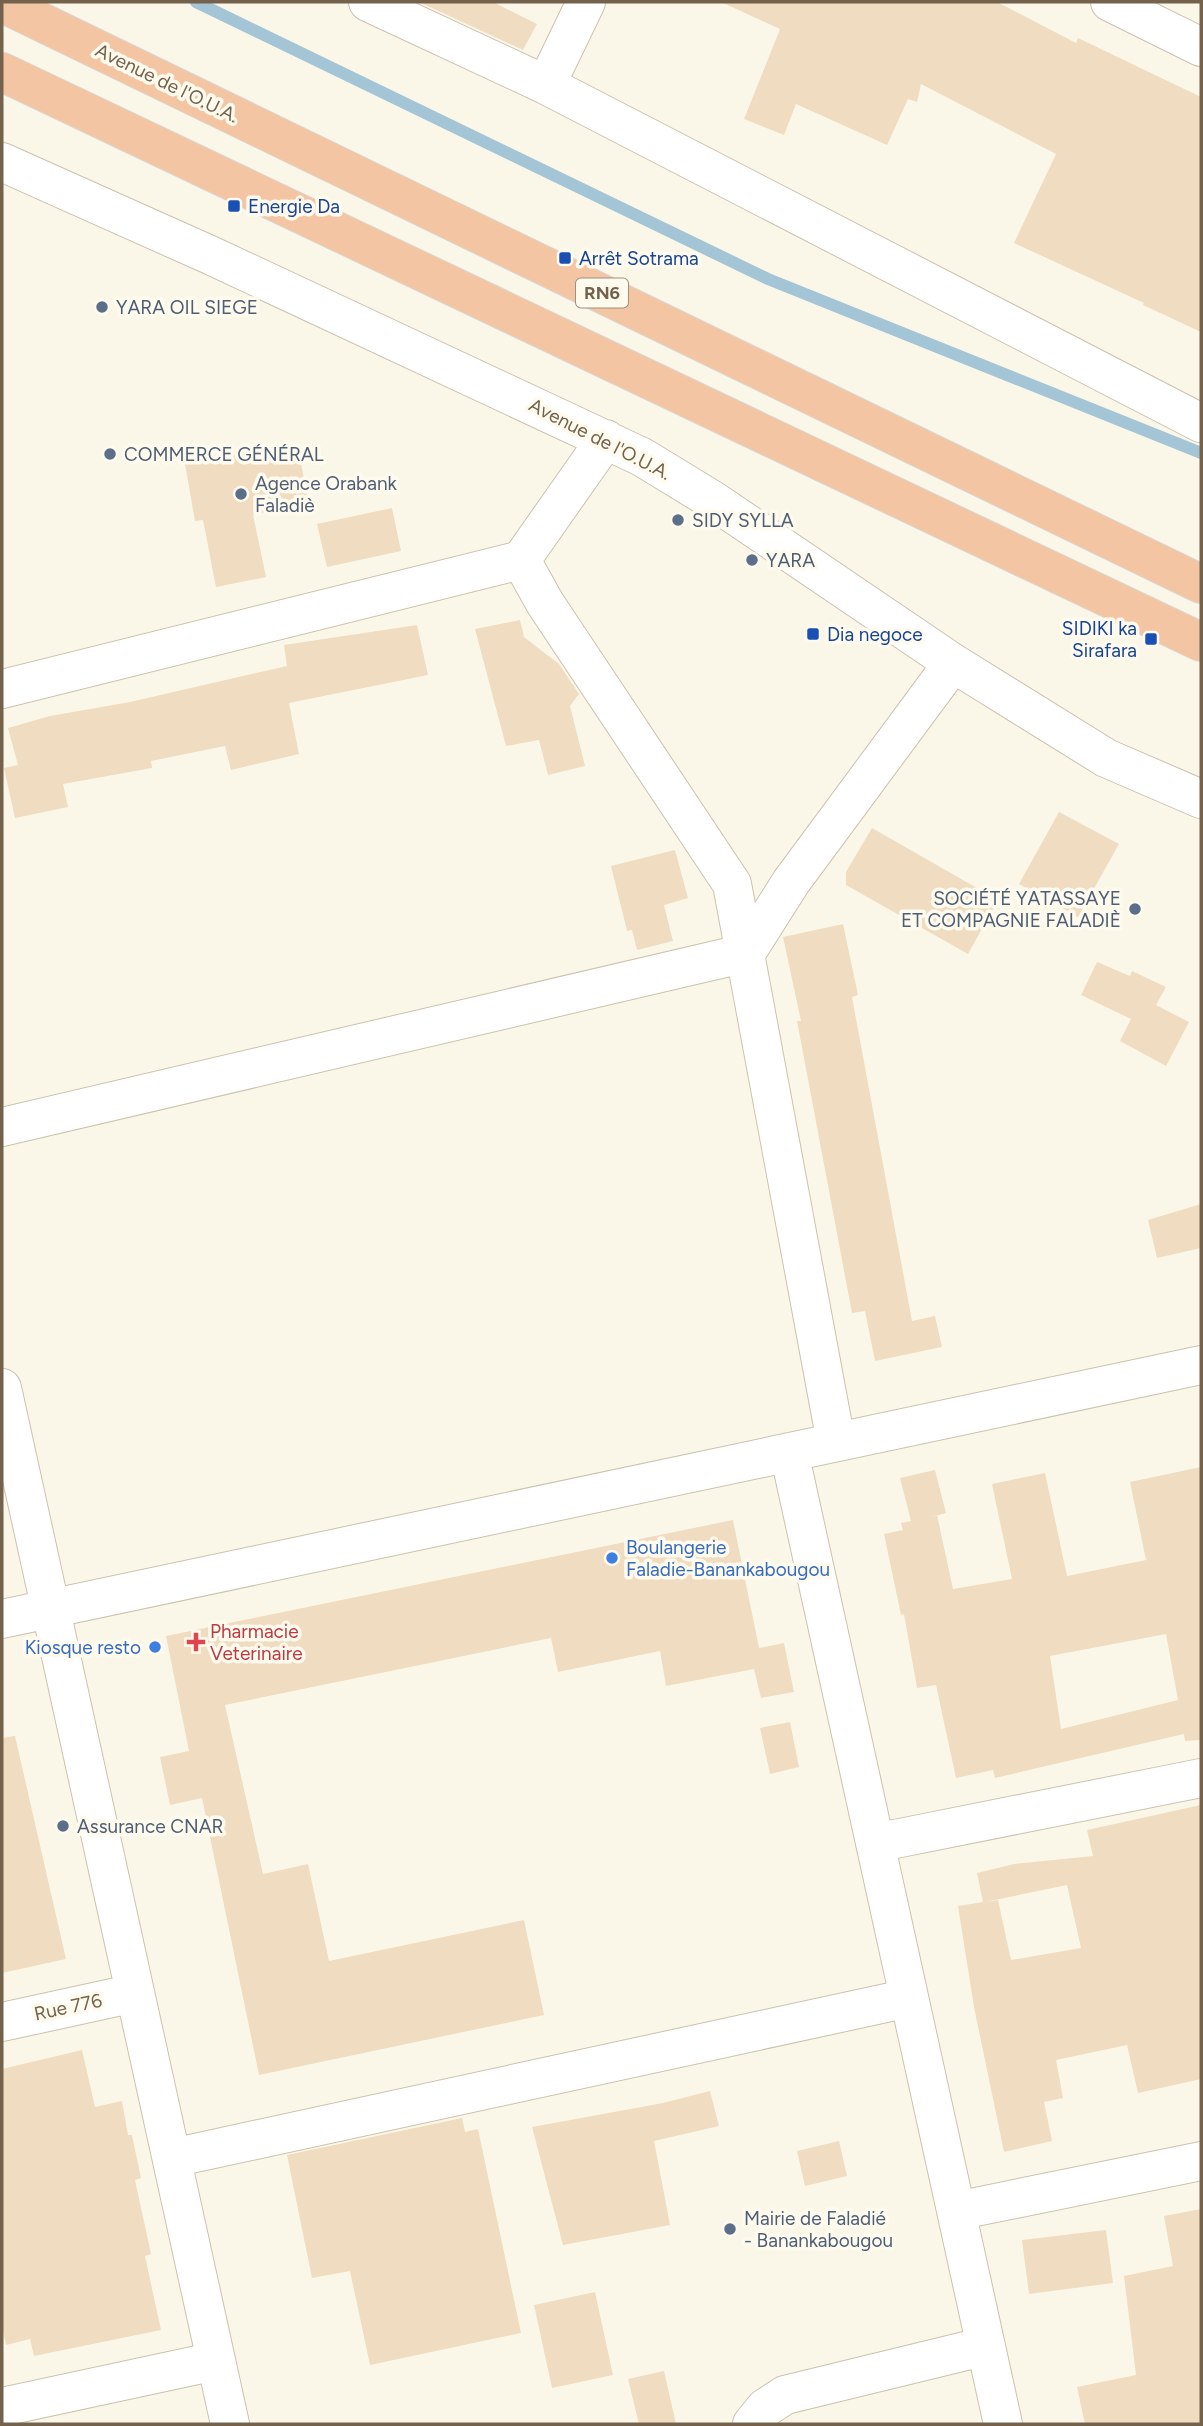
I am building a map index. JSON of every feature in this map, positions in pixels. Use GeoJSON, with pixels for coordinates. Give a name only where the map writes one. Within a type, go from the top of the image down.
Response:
{"type":"FeatureCollection","features":[{"type":"Feature","properties":{"kind":"highway","name":"Avenue de l'O.U.A."},"geometry":{"type":"LineString","coordinates":[[2,3],[1201,584]]}},
{"type":"Feature","properties":{"kind":"highway"},"geometry":{"type":"LineString","coordinates":[[2,72],[1201,642]]}},
{"type":"Feature","properties":{"kind":"street"},"geometry":{"type":"LineString","coordinates":[[368,2],[546,85],[1201,423]]}},
{"type":"Feature","properties":{"kind":"street"},"geometry":{"type":"LineString","coordinates":[[546,85],[586,2]]}},
{"type":"Feature","properties":{"kind":"street"},"geometry":{"type":"LineString","coordinates":[[1110,2],[1201,47]]}},
{"type":"Feature","properties":{"kind":"street","name":"Avenue de l'O.U.A."},"geometry":{"type":"LineString","coordinates":[[2,162],[211,255],[642,457],[714,501],[953,663],[1106,758],[1201,799]]}},
{"type":"Feature","properties":{"kind":"street"},"geometry":{"type":"LineString","coordinates":[[2,689],[521,559],[606,439]]}},
{"type":"Feature","properties":{"kind":"street"},"geometry":{"type":"LineString","coordinates":[[521,559],[545,603],[732,884],[836,1442]]}},
{"type":"Feature","properties":{"kind":"street"},"geometry":{"type":"LineString","coordinates":[[2,1128],[746,953],[791,882],[953,663]]}},
{"type":"Feature","properties":{"kind":"street"},"geometry":{"type":"LineString","coordinates":[[2,1619],[1201,1365]]}},
{"type":"Feature","properties":{"kind":"street"},"geometry":{"type":"LineString","coordinates":[[2,1388],[230,2424]]}},
{"type":"Feature","properties":{"kind":"street"},"geometry":{"type":"LineString","coordinates":[[789,1452],[1003,2424]]}},
{"type":"Feature","properties":{"kind":"street"},"geometry":{"type":"LineString","coordinates":[[875,1843],[1201,1778]]}},
{"type":"Feature","properties":{"kind":"street","name":"Rue 776"},"geometry":{"type":"LineString","coordinates":[[2,2022],[135,1993]]}},
{"type":"Feature","properties":{"kind":"street"},"geometry":{"type":"LineString","coordinates":[[172,2158],[909,1998]]}},
{"type":"Feature","properties":{"kind":"street"},"geometry":{"type":"LineString","coordinates":[[956,2211],[1201,2161]]}},
{"type":"Feature","properties":{"kind":"street"},"geometry":{"type":"LineString","coordinates":[[752,2424],[765,2408],[785,2395],[986,2346]]}},
{"type":"Feature","properties":{"kind":"street"},"geometry":{"type":"LineString","coordinates":[[2,2407],[216,2361]]}},
{"type":"Feature","properties":{"kind":"building"},"geometry":{"type":"Polygon","coordinates":[[[419,2],[493,2],[537,24],[523,50],[419,2]]]}},
{"type":"Feature","properties":{"kind":"building"},"geometry":{"type":"Polygon","coordinates":[[[721,2],[997,2],[1076,43],[1078,38],[1201,97],[1201,332],[1014,243],[1056,154],[921,84],[917,102],[908,99],[887,145],[796,104],[784,135],[744,119],[780,29],[721,2]]]}},
{"type":"Feature","properties":{"kind":"building"},"geometry":{"type":"Polygon","coordinates":[[[298,449],[309,503],[253,515],[266,577],[216,587],[203,520],[195,521],[185,464],[237,455],[239,462],[298,449]]]}},
{"type":"Feature","properties":{"kind":"building"},"geometry":{"type":"Polygon","coordinates":[[[392,508],[401,551],[327,567],[317,524],[392,508]]]}},
{"type":"Feature","properties":{"kind":"building"},"geometry":{"type":"Polygon","coordinates":[[[520,620],[524,637],[559,664],[579,694],[570,706],[585,766],[548,775],[539,740],[506,746],[475,629],[520,620]]]}},
{"type":"Feature","properties":{"kind":"building"},"geometry":{"type":"Polygon","coordinates":[[[417,625],[428,675],[289,703],[299,754],[231,770],[225,746],[151,761],[152,768],[63,784],[68,807],[15,818],[4,768],[18,765],[8,728],[50,716],[130,702],[287,666],[284,645],[417,625]]]}},
{"type":"Feature","properties":{"kind":"building"},"geometry":{"type":"Polygon","coordinates":[[[1059,812],[1119,844],[1078,917],[1019,884],[1059,812]]]}},
{"type":"Feature","properties":{"kind":"building"},"geometry":{"type":"Polygon","coordinates":[[[872,828],[998,900],[968,954],[846,885],[846,872],[872,828]]]}},
{"type":"Feature","properties":{"kind":"building"},"geometry":{"type":"Polygon","coordinates":[[[675,850],[688,898],[664,905],[673,941],[637,950],[632,930],[627,931],[611,866],[675,850]]]}},
{"type":"Feature","properties":{"kind":"building"},"geometry":{"type":"Polygon","coordinates":[[[843,924],[858,995],[852,997],[912,1321],[935,1316],[942,1347],[875,1361],[865,1311],[852,1313],[797,1021],[801,1021],[783,937],[843,924]]]}},
{"type":"Feature","properties":{"kind":"building"},"geometry":{"type":"Polygon","coordinates":[[[1097,962],[1130,976],[1132,971],[1166,987],[1156,1005],[1189,1022],[1166,1066],[1120,1041],[1131,1019],[1081,995],[1097,962]]]}},
{"type":"Feature","properties":{"kind":"building"},"geometry":{"type":"Polygon","coordinates":[[[1201,1204],[1201,1248],[1157,1258],[1148,1220],[1201,1204]]]}},
{"type":"Feature","properties":{"kind":"building"},"geometry":{"type":"Polygon","coordinates":[[[1201,1467],[1201,1740],[1185,1741],[1184,1734],[995,1778],[993,1770],[956,1778],[936,1685],[917,1688],[904,1614],[901,1615],[884,1534],[903,1530],[901,1523],[911,1521],[900,1478],[935,1470],[946,1513],[937,1515],[953,1589],[1012,1579],[992,1484],[1045,1473],[1067,1576],[1146,1560],[1130,1482],[1201,1467]],[[1166,1634],[1050,1656],[1061,1729],[1178,1700],[1166,1634]]]}},
{"type":"Feature","properties":{"kind":"building"},"geometry":{"type":"Polygon","coordinates":[[[733,1520],[759,1648],[784,1643],[794,1692],[761,1698],[754,1669],[666,1686],[660,1651],[558,1672],[551,1638],[225,1705],[263,1874],[308,1864],[329,1961],[524,1920],[544,2015],[259,2075],[202,1798],[170,1805],[160,1757],[189,1751],[166,1636],[733,1520]]]}},
{"type":"Feature","properties":{"kind":"building"},"geometry":{"type":"Polygon","coordinates":[[[790,1722],[799,1767],[770,1774],[760,1728],[790,1722]]]}},
{"type":"Feature","properties":{"kind":"building"},"geometry":{"type":"Polygon","coordinates":[[[15,1736],[66,1959],[2,1973],[2,1738],[15,1736]]]}},
{"type":"Feature","properties":{"kind":"building"},"geometry":{"type":"Polygon","coordinates":[[[1201,1805],[1201,2079],[1138,2093],[1127,2045],[1056,2060],[1063,2098],[1044,2102],[1052,2141],[1004,2152],[974,2007],[958,1906],[983,1902],[977,1873],[1014,1864],[1093,1856],[1087,1830],[1201,1805]],[[1067,1885],[985,1902],[998,1900],[1011,1960],[1081,1948],[1067,1885]]]}},
{"type":"Feature","properties":{"kind":"building"},"geometry":{"type":"Polygon","coordinates":[[[82,2050],[95,2107],[122,2101],[128,2135],[132,2135],[141,2178],[135,2180],[151,2254],[145,2256],[161,2330],[34,2356],[30,2339],[6,2345],[2,2325],[2,2069],[82,2050]]]}},
{"type":"Feature","properties":{"kind":"building"},"geometry":{"type":"Polygon","coordinates":[[[710,2091],[719,2126],[654,2141],[670,2225],[563,2245],[532,2127],[663,2103],[710,2091]]]}},
{"type":"Feature","properties":{"kind":"building"},"geometry":{"type":"Polygon","coordinates":[[[462,2118],[465,2132],[478,2129],[521,2333],[370,2365],[350,2271],[312,2278],[287,2155],[462,2118]]]}},
{"type":"Feature","properties":{"kind":"building"},"geometry":{"type":"Polygon","coordinates":[[[839,2141],[847,2176],[805,2186],[797,2151],[839,2141]]]}},
{"type":"Feature","properties":{"kind":"building"},"geometry":{"type":"Polygon","coordinates":[[[1201,2209],[1201,2424],[1085,2424],[1077,2387],[1136,2375],[1124,2276],[1173,2266],[1164,2216],[1201,2209]]]}},
{"type":"Feature","properties":{"kind":"building"},"geometry":{"type":"Polygon","coordinates":[[[1106,2230],[1113,2283],[1029,2294],[1022,2240],[1106,2230]]]}},
{"type":"Feature","properties":{"kind":"building"},"geometry":{"type":"Polygon","coordinates":[[[595,2292],[613,2375],[552,2388],[534,2305],[595,2292]]]}},
{"type":"Feature","properties":{"kind":"building"},"geometry":{"type":"Polygon","coordinates":[[[664,2371],[676,2424],[639,2424],[628,2379],[664,2371]]]}},
{"type":"Feature","properties":{"kind":"waterway"},"geometry":{"type":"LineString","coordinates":[[196,2],[768,279],[1201,453]]}},
{"type":"Feature","properties":{"kind":"place","name":"Energie Da"},"geometry":{"type":"Point","coordinates":[234,206]}},
{"type":"Feature","properties":{"kind":"place","name":"Arrêt Sotrama"},"geometry":{"type":"Point","coordinates":[565,258]}},
{"type":"Feature","properties":{"kind":"place","name":"YARA OIL SIEGE"},"geometry":{"type":"Point","coordinates":[102,307]}},
{"type":"Feature","properties":{"kind":"place","name":"COMMERCE GÉNÉRAL"},"geometry":{"type":"Point","coordinates":[110,454]}},
{"type":"Feature","properties":{"kind":"place","name":"Agence Orabank Faladiè"},"geometry":{"type":"Point","coordinates":[241,494]}},
{"type":"Feature","properties":{"kind":"place","name":"SIDY SYLLA"},"geometry":{"type":"Point","coordinates":[678,520]}},
{"type":"Feature","properties":{"kind":"place","name":"YARA"},"geometry":{"type":"Point","coordinates":[752,560]}},
{"type":"Feature","properties":{"kind":"place","name":"Dia negoce"},"geometry":{"type":"Point","coordinates":[813,634]}},
{"type":"Feature","properties":{"kind":"place","name":"SIDIKI ka Sirafara"},"geometry":{"type":"Point","coordinates":[1151,639]}},
{"type":"Feature","properties":{"kind":"place","name":"SOCIÉTÉ YATASSAYE ET COMPAGNIE FALADIÈ"},"geometry":{"type":"Point","coordinates":[1135,909]}},
{"type":"Feature","properties":{"kind":"place","name":"Boulangerie Faladie-Banankabougou"},"geometry":{"type":"Point","coordinates":[612,1558]}},
{"type":"Feature","properties":{"kind":"place","name":"Pharmacie Veterinaire"},"geometry":{"type":"Point","coordinates":[196,1642]}},
{"type":"Feature","properties":{"kind":"place","name":"Kiosque resto"},"geometry":{"type":"Point","coordinates":[155,1647]}},
{"type":"Feature","properties":{"kind":"place","name":"Assurance CNAR"},"geometry":{"type":"Point","coordinates":[63,1826]}},
{"type":"Feature","properties":{"kind":"place","name":"Mairie de Faladié - Banankabougou"},"geometry":{"type":"Point","coordinates":[730,2229]}}]}
